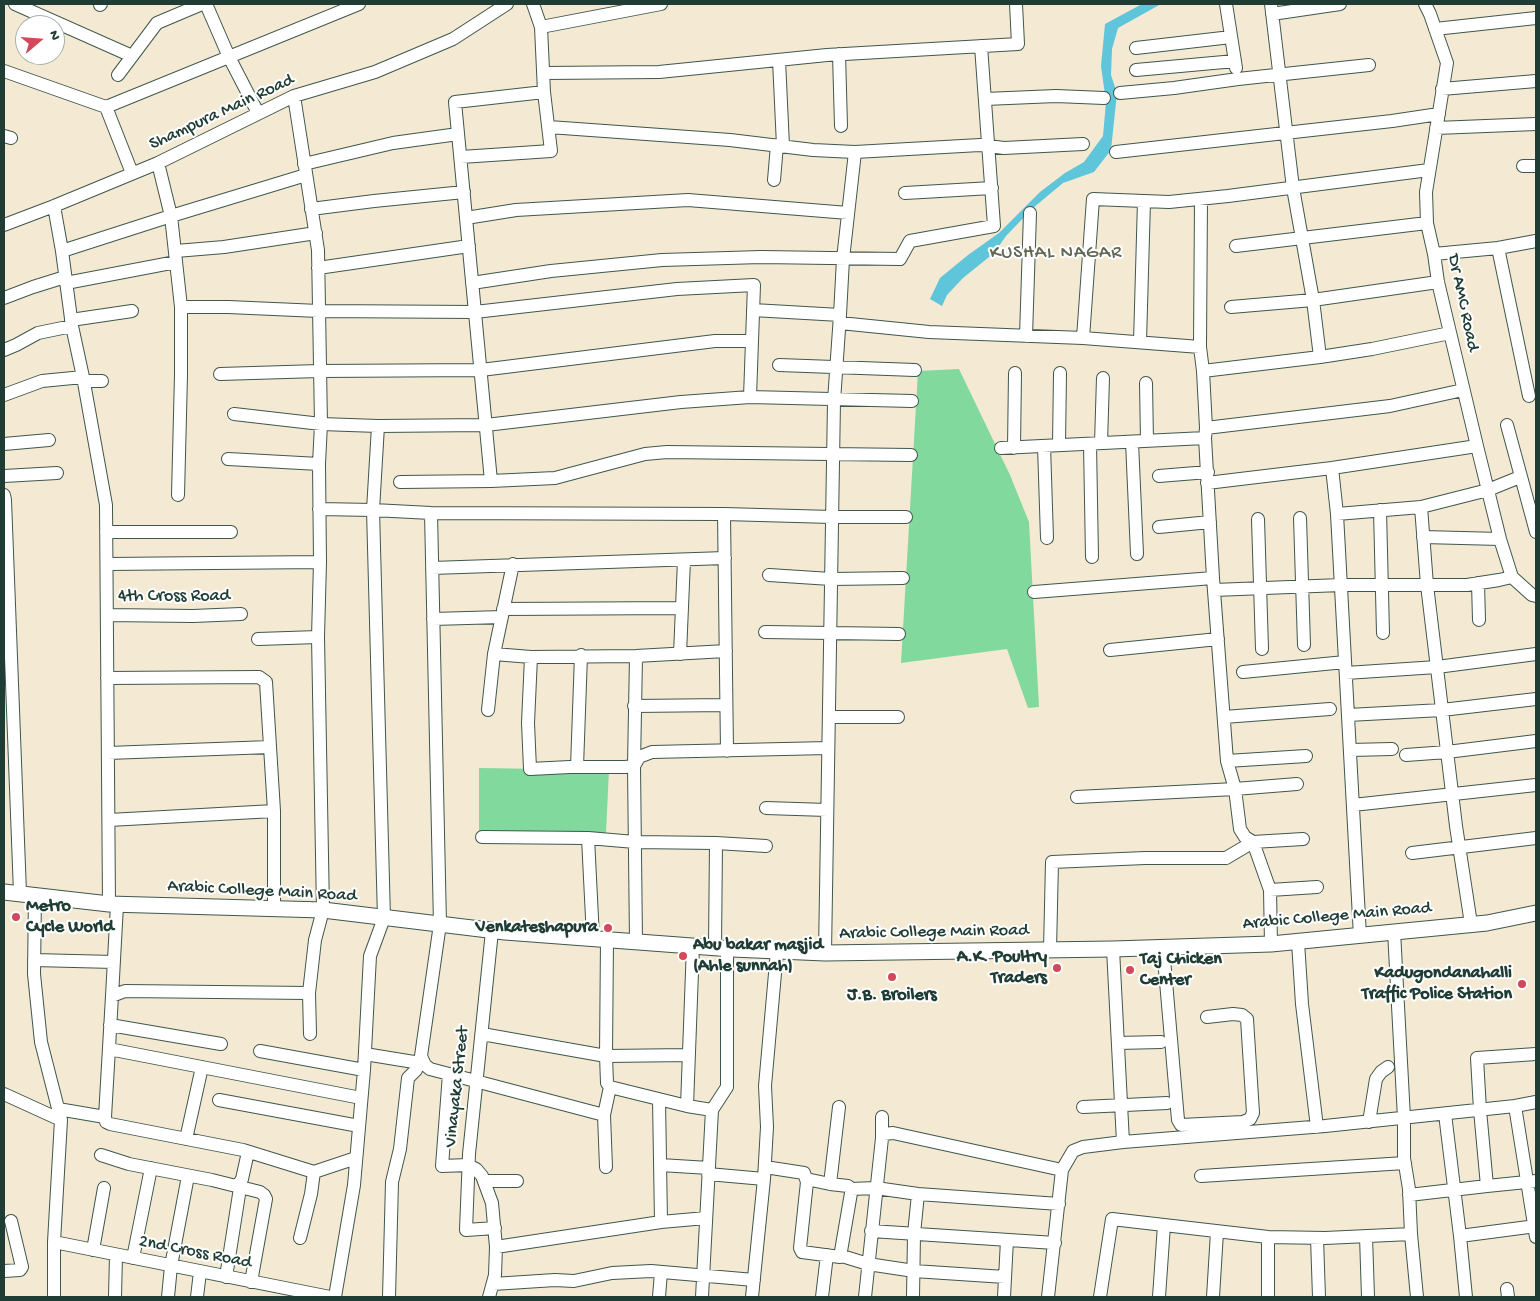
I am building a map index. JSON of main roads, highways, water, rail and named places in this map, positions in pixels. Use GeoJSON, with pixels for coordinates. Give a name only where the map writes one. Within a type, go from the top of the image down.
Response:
{"type":"FeatureCollection","features":[{"type":"Feature","properties":{"kind":"main road","name":"Arabic College Main Road"},"geometry":{"type":"LineString","coordinates":[[4,892],[113,904],[323,910],[492,930],[721,948],[825,953],[1113,949],[1272,944],[1487,923],[1536,913]]}},
{"type":"Feature","properties":{"kind":"water"},"geometry":{"type":"Polygon","coordinates":[[[1142,4],[1161,4],[1118,28],[1112,49],[1111,75],[1117,93],[1111,150],[1094,172],[1063,183],[1033,208],[1006,236],[994,253],[963,278],[947,295],[942,306],[930,299],[940,278],[999,233],[1040,192],[1065,173],[1084,162],[1103,136],[1106,102],[1101,66],[1105,24],[1142,4]]]}},
{"type":"Feature","properties":{"kind":"place","name":"Metro Cycle World"},"geometry":{"type":"Point","coordinates":[16,917]}},
{"type":"Feature","properties":{"kind":"place","name":"Venkateshapura"},"geometry":{"type":"Point","coordinates":[608,928]}},
{"type":"Feature","properties":{"kind":"place","name":"Abu bakar masjid (Ahle sunnah)"},"geometry":{"type":"Point","coordinates":[683,956]}},
{"type":"Feature","properties":{"kind":"place","name":"A.K. Poultry Traders"},"geometry":{"type":"Point","coordinates":[1057,968]}},
{"type":"Feature","properties":{"kind":"place","name":"Taj Chicken Center"},"geometry":{"type":"Point","coordinates":[1130,970]}},
{"type":"Feature","properties":{"kind":"place","name":"J.B. Broilers"},"geometry":{"type":"Point","coordinates":[892,977]}},
{"type":"Feature","properties":{"kind":"place","name":"Kadugondanahalli Traffic Police Station"},"geometry":{"type":"Point","coordinates":[1522,984]}},
{"type":"Feature","properties":{"kind":"district","name":"KUSHAL NAGAR"},"geometry":{"type":"Point","coordinates":[1056,254]}}]}
